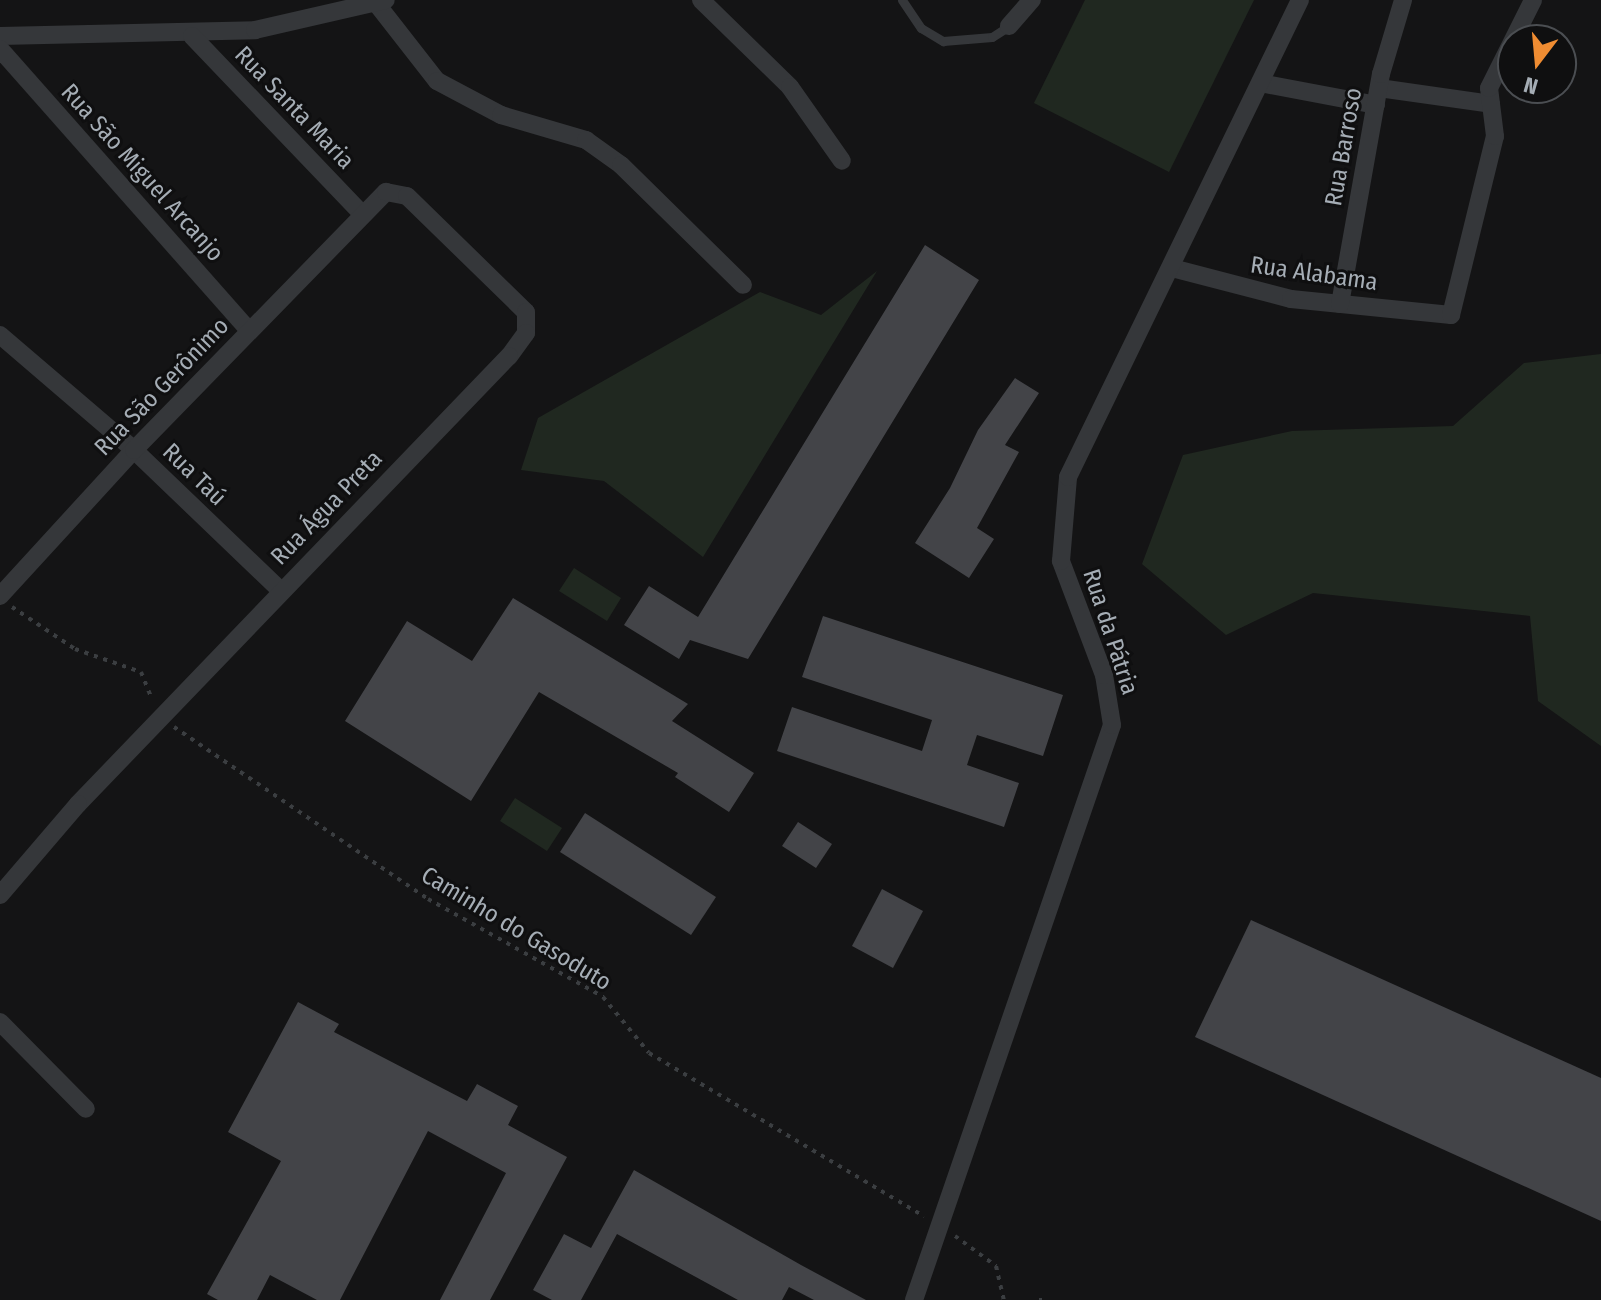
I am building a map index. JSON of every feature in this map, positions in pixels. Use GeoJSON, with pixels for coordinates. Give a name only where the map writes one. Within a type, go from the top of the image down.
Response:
{"type":"FeatureCollection","features":[{"type":"Feature","properties":{"kind":"street"},"geometry":{"type":"LineString","coordinates":[[701,0],[790,87],[842,161]]}},
{"type":"Feature","properties":{"kind":"street"},"geometry":{"type":"LineString","coordinates":[[1009,26],[1032,0]]}},
{"type":"Feature","properties":{"kind":"street","name":"Rua da Pátria"},"geometry":{"type":"LineString","coordinates":[[914,1300],[1112,725],[1104,675],[1061,561],[1068,477],[1111,379],[1172,268],[1300,0]]}},
{"type":"Feature","properties":{"kind":"street","name":"Rua Barroso"},"geometry":{"type":"LineString","coordinates":[[1340,304],[1378,97],[1403,0]]}},
{"type":"Feature","properties":{"kind":"street"},"geometry":{"type":"LineString","coordinates":[[1260,83],[1378,97],[1491,104],[1489,88],[1533,0]]}},
{"type":"Feature","properties":{"kind":"street"},"geometry":{"type":"LineString","coordinates":[[0,36],[192,36],[255,30],[381,2],[437,81],[501,115],[586,140],[621,165],[743,285]]}},
{"type":"Feature","properties":{"kind":"street","name":"Rua Santa Maria"},"geometry":{"type":"LineString","coordinates":[[192,36],[361,213]]}},
{"type":"Feature","properties":{"kind":"street","name":"Rua São Miguel Arcanjo"},"geometry":{"type":"LineString","coordinates":[[0,49],[249,330]]}},
{"type":"Feature","properties":{"kind":"street","name":"Rua Alabama"},"geometry":{"type":"LineString","coordinates":[[1172,268],[1262,293],[1451,315],[1493,148],[1491,104]]}},
{"type":"Feature","properties":{"kind":"street","name":"Rua Água Preta"},"geometry":{"type":"LineString","coordinates":[[0,895],[280,590],[509,356],[529,322],[526,312],[407,196],[386,192],[361,213]]}},
{"type":"Feature","properties":{"kind":"street","name":"Rua São Gerônimo"},"geometry":{"type":"LineString","coordinates":[[0,597],[134,450],[361,213]]}},
{"type":"Feature","properties":{"kind":"street","name":"Rua Taú"},"geometry":{"type":"LineString","coordinates":[[0,335],[134,450],[280,590]]}},
{"type":"Feature","properties":{"kind":"street"},"geometry":{"type":"LineString","coordinates":[[0,1022],[86,1109]]}},
{"type":"Feature","properties":{"kind":"lane"},"geometry":{"type":"LineString","coordinates":[[902,0],[921,28],[943,41],[992,37],[1009,26]]}},
{"type":"Feature","properties":{"kind":"path"},"geometry":{"type":"LineString","coordinates":[[0,597],[75,649],[141,672],[160,718]]}},
{"type":"Feature","properties":{"kind":"path","name":"Caminho do Gasoduto"},"geometry":{"type":"LineString","coordinates":[[160,718],[361,857],[603,997],[649,1053],[940,1225],[996,1266],[1004,1300]]}},
{"type":"Feature","properties":{"kind":"shaded area"},"geometry":{"type":"Polygon","coordinates":[[[1085,0],[1254,0],[1169,172],[1034,103],[1085,0]]]}},
{"type":"Feature","properties":{"kind":"shaded area"},"geometry":{"type":"Polygon","coordinates":[[[877,271],[703,557],[604,481],[521,470],[538,418],[760,292],[821,315],[877,271]]]}},
{"type":"Feature","properties":{"kind":"shaded area"},"geometry":{"type":"Polygon","coordinates":[[[1601,354],[1601,746],[1538,701],[1530,616],[1313,593],[1226,635],[1142,564],[1183,455],[1292,431],[1453,426],[1524,363],[1601,354]]]}},
{"type":"Feature","properties":{"kind":"shaded area"},"geometry":{"type":"Polygon","coordinates":[[[574,568],[621,598],[607,621],[559,591],[574,568]]]}},
{"type":"Feature","properties":{"kind":"shaded area"},"geometry":{"type":"Polygon","coordinates":[[[515,798],[562,828],[547,851],[500,821],[515,798]]]}},
{"type":"Feature","properties":{"kind":"building"},"geometry":{"type":"Polygon","coordinates":[[[925,245],[979,280],[748,659],[690,640],[679,659],[624,625],[649,586],[698,617],[925,245]]]}},
{"type":"Feature","properties":{"kind":"building"},"geometry":{"type":"Polygon","coordinates":[[[1015,378],[1039,393],[1005,445],[1019,452],[977,528],[994,539],[969,578],[915,543],[950,488],[978,430],[1015,378]]]}},
{"type":"Feature","properties":{"kind":"building"},"geometry":{"type":"Polygon","coordinates":[[[513,598],[688,704],[672,721],[754,773],[729,812],[675,777],[678,773],[539,692],[471,801],[345,721],[407,621],[472,661],[513,598]]]}},
{"type":"Feature","properties":{"kind":"building"},"geometry":{"type":"Polygon","coordinates":[[[823,616],[1063,695],[1043,756],[977,735],[967,765],[1019,783],[1004,827],[777,751],[792,707],[922,751],[932,720],[802,677],[823,616]]]}},
{"type":"Feature","properties":{"kind":"building"},"geometry":{"type":"Polygon","coordinates":[[[585,813],[716,897],[691,935],[560,852],[585,813]]]}},
{"type":"Feature","properties":{"kind":"building"},"geometry":{"type":"Polygon","coordinates":[[[798,822],[832,844],[816,868],[782,846],[798,822]]]}},
{"type":"Feature","properties":{"kind":"building"},"geometry":{"type":"Polygon","coordinates":[[[882,889],[923,911],[893,968],[852,946],[882,889]]]}},
{"type":"Feature","properties":{"kind":"building"},"geometry":{"type":"Polygon","coordinates":[[[1251,920],[1601,1078],[1601,1221],[1195,1037],[1251,920]]]}},
{"type":"Feature","properties":{"kind":"building"},"geometry":{"type":"Polygon","coordinates":[[[298,1002],[339,1024],[334,1032],[467,1101],[477,1084],[518,1106],[508,1125],[567,1157],[490,1300],[440,1300],[506,1173],[428,1131],[340,1300],[317,1300],[270,1275],[257,1300],[218,1300],[207,1294],[281,1161],[228,1132],[298,1002]]]}},
{"type":"Feature","properties":{"kind":"building"},"geometry":{"type":"Polygon","coordinates":[[[634,1170],[866,1300],[814,1300],[789,1287],[782,1300],[738,1300],[617,1234],[581,1300],[552,1300],[533,1290],[564,1234],[591,1248],[634,1170]]]}}]}
